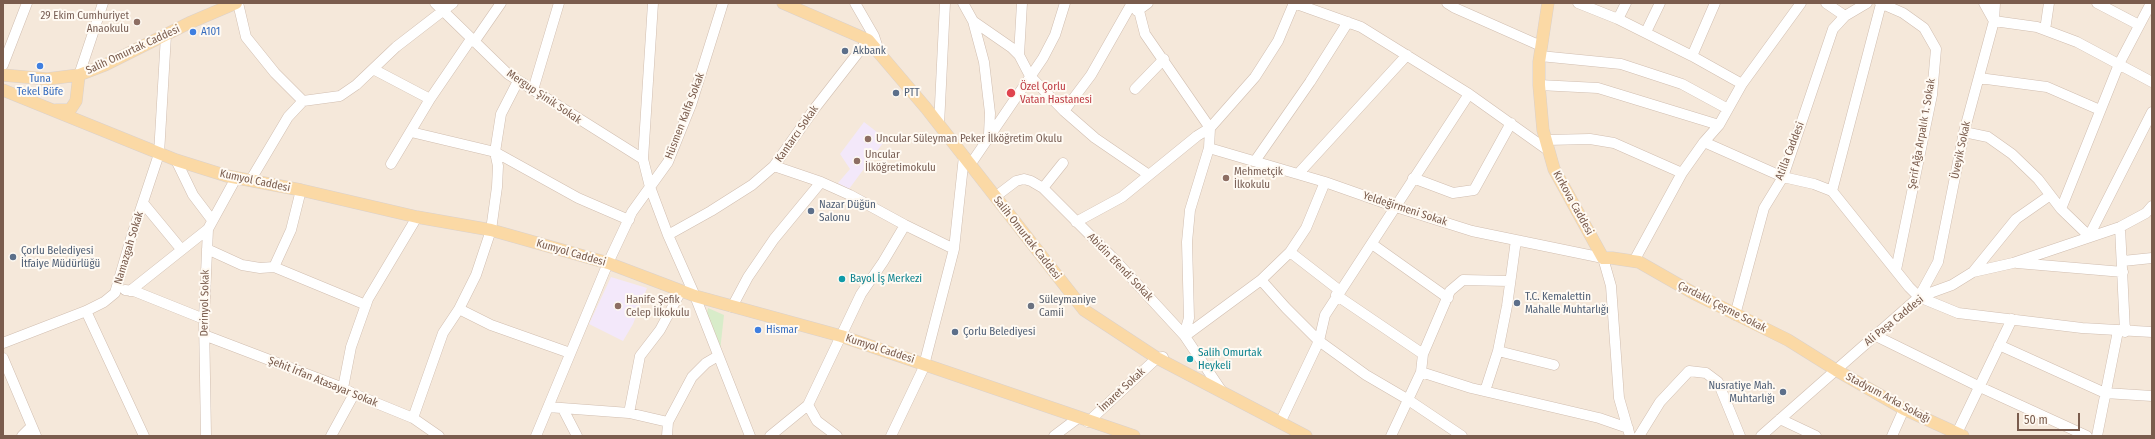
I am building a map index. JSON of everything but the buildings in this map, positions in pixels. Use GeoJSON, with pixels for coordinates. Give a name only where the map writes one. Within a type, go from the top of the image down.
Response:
{"type":"FeatureCollection","features":[{"type":"Feature","properties":{"kind":"main road","name":"Salih Omurtak Caddesi"},"geometry":{"type":"LineString","coordinates":[[3,75],[47,79],[79,75],[105,65],[166,35],[237,3]]}},
{"type":"Feature","properties":{"kind":"main road","name":"Salih Omurtak Caddesi"},"geometry":{"type":"LineString","coordinates":[[783,3],[868,40],[939,125],[1084,310],[1156,358],[1224,395],[1306,436]]}},
{"type":"Feature","properties":{"kind":"main road","name":"Kırkova Caddesi"},"geometry":{"type":"LineString","coordinates":[[1548,3],[1541,51],[1539,85],[1548,146],[1554,169],[1603,258]]}},
{"type":"Feature","properties":{"kind":"main road"},"geometry":{"type":"LineString","coordinates":[[47,108],[62,112],[70,110],[76,100],[79,75]]}},
{"type":"Feature","properties":{"kind":"main road","name":"Kumyol Caddesi"},"geometry":{"type":"LineString","coordinates":[[3,90],[176,160],[236,178],[301,190],[417,217],[491,230],[608,263],[695,296],[841,336],[1083,420],[1134,436]]}},
{"type":"Feature","properties":{"kind":"main road","name":"Çardaklı Çeşme Sokak"},"geometry":{"type":"LineString","coordinates":[[1603,258],[1639,262],[1735,314],[1788,340],[1836,370]]}},
{"type":"Feature","properties":{"kind":"main road","name":"Stadyum Arka Sokağı"},"geometry":{"type":"LineString","coordinates":[[1836,370],[1904,409],[1960,435]]}},
{"type":"Feature","properties":{"kind":"street"},"geometry":{"type":"LineString","coordinates":[[3,65],[27,3]]}},
{"type":"Feature","properties":{"kind":"street"},"geometry":{"type":"LineString","coordinates":[[79,75],[103,3]]}},
{"type":"Feature","properties":{"kind":"street"},"geometry":{"type":"LineString","coordinates":[[237,3],[246,37],[275,74],[303,100]]}},
{"type":"Feature","properties":{"kind":"street","name":"Mergup Şinik Sokak"},"geometry":{"type":"LineString","coordinates":[[435,3],[442,12],[508,74],[643,159]]}},
{"type":"Feature","properties":{"kind":"street"},"geometry":{"type":"LineString","coordinates":[[250,181],[288,117],[303,100],[340,96],[356,85],[396,47],[453,3]]}},
{"type":"Feature","properties":{"kind":"street"},"geometry":{"type":"LineString","coordinates":[[391,164],[430,99],[472,40],[501,3]]}},
{"type":"Feature","properties":{"kind":"street"},"geometry":{"type":"LineString","coordinates":[[533,90],[559,3]]}},
{"type":"Feature","properties":{"kind":"street"},"geometry":{"type":"LineString","coordinates":[[653,3],[643,159],[650,187],[668,235],[695,296],[750,436]]}},
{"type":"Feature","properties":{"kind":"street","name":"Hüsmen Kalfa Sokak"},"geometry":{"type":"LineString","coordinates":[[536,436],[608,263],[629,220],[668,162],[688,112],[723,3]]}},
{"type":"Feature","properties":{"kind":"street"},"geometry":{"type":"LineString","coordinates":[[855,3],[874,36],[879,52]]}},
{"type":"Feature","properties":{"kind":"street"},"geometry":{"type":"LineString","coordinates":[[939,125],[945,3]]}},
{"type":"Feature","properties":{"kind":"street"},"geometry":{"type":"LineString","coordinates":[[963,3],[973,21],[987,82],[990,113],[988,136]]}},
{"type":"Feature","properties":{"kind":"street"},"geometry":{"type":"LineString","coordinates":[[1019,55],[1022,3]]}},
{"type":"Feature","properties":{"kind":"street"},"geometry":{"type":"LineString","coordinates":[[891,436],[924,364],[954,249],[967,161],[988,136],[1043,58],[1055,35],[1065,3]]}},
{"type":"Feature","properties":{"kind":"street"},"geometry":{"type":"LineString","coordinates":[[1064,111],[1091,75],[1136,6],[1148,3]]}},
{"type":"Feature","properties":{"kind":"street"},"geometry":{"type":"LineString","coordinates":[[1076,222],[1122,197],[1210,128],[1255,77],[1278,41],[1294,3],[1348,22],[1407,55],[1548,146],[1590,139],[1614,143],[1682,173]]}},
{"type":"Feature","properties":{"kind":"street"},"geometry":{"type":"LineString","coordinates":[[1447,3],[1541,51],[1621,64],[1682,84],[1728,110]]}},
{"type":"Feature","properties":{"kind":"street"},"geometry":{"type":"LineString","coordinates":[[1578,3],[1596,6],[1742,84]]}},
{"type":"Feature","properties":{"kind":"street"},"geometry":{"type":"LineString","coordinates":[[1618,19],[1626,3]]}},
{"type":"Feature","properties":{"kind":"street"},"geometry":{"type":"LineString","coordinates":[[1646,32],[1660,3]]}},
{"type":"Feature","properties":{"kind":"street"},"geometry":{"type":"LineString","coordinates":[[1692,56],[1715,3]]}},
{"type":"Feature","properties":{"kind":"street"},"geometry":{"type":"LineString","coordinates":[[1634,261],[1682,173],[1704,142],[1719,125],[1742,84],[1801,3]]}},
{"type":"Feature","properties":{"kind":"street"},"geometry":{"type":"LineString","coordinates":[[1826,3],[1844,16]]}},
{"type":"Feature","properties":{"kind":"street","name":"Atilla Caddesi"},"geometry":{"type":"LineString","coordinates":[[1735,314],[1764,208],[1782,177],[1833,28],[1844,16],[1867,3]]}},
{"type":"Feature","properties":{"kind":"street"},"geometry":{"type":"LineString","coordinates":[[1832,191],[1880,3]]}},
{"type":"Feature","properties":{"kind":"street","name":"Şerif Ağa Arpalık 1. Sokak"},"geometry":{"type":"LineString","coordinates":[[1880,3],[1903,13],[1924,28],[1936,49],[1932,95],[1896,270]]}},
{"type":"Feature","properties":{"kind":"street"},"geometry":{"type":"LineString","coordinates":[[1984,3],[1994,20],[2045,30],[2077,42],[2152,82]]}},
{"type":"Feature","properties":{"kind":"street","name":"Üveyik Sokak"},"geometry":{"type":"LineString","coordinates":[[1919,297],[1938,262],[1964,132],[1994,20],[1995,3]]}},
{"type":"Feature","properties":{"kind":"street"},"geometry":{"type":"LineString","coordinates":[[2045,30],[2049,3]]}},
{"type":"Feature","properties":{"kind":"street"},"geometry":{"type":"LineString","coordinates":[[2097,3],[2139,25]]}},
{"type":"Feature","properties":{"kind":"street"},"geometry":{"type":"LineString","coordinates":[[2061,209],[2119,64],[2151,3]]}},
{"type":"Feature","properties":{"kind":"street"},"geometry":{"type":"LineString","coordinates":[[1136,6],[1145,34],[1164,59],[1210,128],[1209,148],[1190,210],[1187,242],[1189,318],[1184,336]]}},
{"type":"Feature","properties":{"kind":"street"},"geometry":{"type":"LineString","coordinates":[[973,21],[1012,48],[1019,55],[1030,76],[1064,111],[1095,138],[1149,175]]}},
{"type":"Feature","properties":{"kind":"street"},"geometry":{"type":"LineString","coordinates":[[1255,161],[1310,82],[1348,22]]}},
{"type":"Feature","properties":{"kind":"street","name":"Namazgah Sokak"},"geometry":{"type":"LineString","coordinates":[[3,342],[86,311],[104,302],[115,293],[160,154],[166,35]]}},
{"type":"Feature","properties":{"kind":"street","name":"Kantarcı Sokak"},"geometry":{"type":"LineString","coordinates":[[668,235],[711,211],[752,184],[774,166],[815,108],[868,40]]}},
{"type":"Feature","properties":{"kind":"street"},"geometry":{"type":"LineString","coordinates":[[1298,174],[1407,55]]}},
{"type":"Feature","properties":{"kind":"street"},"geometry":{"type":"LineString","coordinates":[[1135,89],[1164,59]]}},
{"type":"Feature","properties":{"kind":"street"},"geometry":{"type":"LineString","coordinates":[[373,69],[430,99]]}},
{"type":"Feature","properties":{"kind":"street"},"geometry":{"type":"LineString","coordinates":[[1979,78],[2047,87],[2100,110]]}},
{"type":"Feature","properties":{"kind":"street"},"geometry":{"type":"LineString","coordinates":[[413,418],[443,333],[459,309],[476,275],[491,230],[497,187],[498,166],[495,152],[501,114],[518,81]]}},
{"type":"Feature","properties":{"kind":"street"},"geometry":{"type":"LineString","coordinates":[[1539,85],[1598,88],[1719,125]]}},
{"type":"Feature","properties":{"kind":"street"},"geometry":{"type":"LineString","coordinates":[[1280,423],[1319,341],[1325,314],[1469,94]]}},
{"type":"Feature","properties":{"kind":"street"},"geometry":{"type":"LineString","coordinates":[[2079,241],[2089,236],[2152,112]]}},
{"type":"Feature","properties":{"kind":"street"},"geometry":{"type":"LineString","coordinates":[[1413,178],[1453,193],[1474,190],[1511,123]]}},
{"type":"Feature","properties":{"kind":"street"},"geometry":{"type":"LineString","coordinates":[[411,132],[495,152],[578,198],[629,220]]}},
{"type":"Feature","properties":{"kind":"street"},"geometry":{"type":"LineString","coordinates":[[1964,132],[1988,138],[2012,154],[2038,179],[2049,196],[2061,209],[2089,236]]}},
{"type":"Feature","properties":{"kind":"street"},"geometry":{"type":"LineString","coordinates":[[1704,142],[1782,177],[1814,184],[1832,191],[1909,288],[1919,297],[1958,312],[2121,331],[2152,332]]}},
{"type":"Feature","properties":{"kind":"street","name":"Yeldeğirmeni Sokak"},"geometry":{"type":"LineString","coordinates":[[1209,148],[1324,182],[1472,231],[1603,258]]}},
{"type":"Feature","properties":{"kind":"street"},"geometry":{"type":"LineString","coordinates":[[130,291],[210,224],[192,195],[176,160]]}},
{"type":"Feature","properties":{"kind":"street"},"geometry":{"type":"LineString","coordinates":[[1043,188],[1063,163]]}},
{"type":"Feature","properties":{"kind":"street"},"geometry":{"type":"LineString","coordinates":[[774,166],[821,182],[850,195],[905,225],[954,249]]}},
{"type":"Feature","properties":{"kind":"street","name":"Derinyol Sokak"},"geometry":{"type":"LineString","coordinates":[[206,436],[204,319],[207,249],[210,224],[236,178]]}},
{"type":"Feature","properties":{"kind":"street","name":"Abidin Efendi Sokak"},"geometry":{"type":"LineString","coordinates":[[995,197],[1016,181],[1031,181],[1043,188],[1130,276],[1184,336],[1224,395]]}},
{"type":"Feature","properties":{"kind":"street"},"geometry":{"type":"LineString","coordinates":[[732,307],[748,277],[774,239],[821,182]]}},
{"type":"Feature","properties":{"kind":"street"},"geometry":{"type":"LineString","coordinates":[[1184,336],[1261,280],[1290,252],[1306,228],[1324,182]]}},
{"type":"Feature","properties":{"kind":"street"},"geometry":{"type":"LineString","coordinates":[[274,267],[290,230],[301,190]]}},
{"type":"Feature","properties":{"kind":"street"},"geometry":{"type":"LineString","coordinates":[[1973,272],[2016,219],[2049,196]]}},
{"type":"Feature","properties":{"kind":"street"},"geometry":{"type":"LineString","coordinates":[[143,203],[181,249]]}},
{"type":"Feature","properties":{"kind":"street","name":"Ali Paşa Caddesi"},"geometry":{"type":"LineString","coordinates":[[1761,436],[1919,297],[1952,285],[1973,272],[2012,262],[2120,227],[2146,212],[2152,206]]}},
{"type":"Feature","properties":{"kind":"street"},"geometry":{"type":"LineString","coordinates":[[343,388],[352,347],[366,305],[417,217]]}},
{"type":"Feature","properties":{"kind":"street"},"geometry":{"type":"LineString","coordinates":[[770,436],[808,405],[861,294],[883,262],[905,225]]}},
{"type":"Feature","properties":{"kind":"street"},"geometry":{"type":"LineString","coordinates":[[2097,436],[2105,393],[2121,331],[2123,261],[2120,227]]}},
{"type":"Feature","properties":{"kind":"street"},"geometry":{"type":"LineString","coordinates":[[1485,391],[1498,351],[1507,306],[1509,281],[1516,240]]}},
{"type":"Feature","properties":{"kind":"street"},"geometry":{"type":"LineString","coordinates":[[1372,244],[1448,298]]}},
{"type":"Feature","properties":{"kind":"street"},"geometry":{"type":"LineString","coordinates":[[207,249],[242,264],[260,268],[274,267],[366,305]]}},
{"type":"Feature","properties":{"kind":"street"},"geometry":{"type":"LineString","coordinates":[[1290,252],[1338,293],[1423,354]]}},
{"type":"Feature","properties":{"kind":"street"},"geometry":{"type":"LineString","coordinates":[[1603,258],[1611,286],[1619,398],[1629,432]]}},
{"type":"Feature","properties":{"kind":"street"},"geometry":{"type":"LineString","coordinates":[[2123,261],[2152,258]]}},
{"type":"Feature","properties":{"kind":"street"},"geometry":{"type":"LineString","coordinates":[[2012,262],[2123,272]]}},
{"type":"Feature","properties":{"kind":"street"},"geometry":{"type":"LineString","coordinates":[[1261,280],[1319,341],[1366,375],[1407,399],[1462,436]]}},
{"type":"Feature","properties":{"kind":"street"},"geometry":{"type":"LineString","coordinates":[[1391,436],[1407,399],[1421,372],[1423,354],[1450,291],[1464,280],[1509,281]]}},
{"type":"Feature","properties":{"kind":"street"},"geometry":{"type":"LineString","coordinates":[[115,293],[125,290],[130,291],[204,319]]}},
{"type":"Feature","properties":{"kind":"street"},"geometry":{"type":"LineString","coordinates":[[629,412],[640,356],[660,330],[681,291]]}},
{"type":"Feature","properties":{"kind":"street"},"geometry":{"type":"LineString","coordinates":[[459,309],[491,325],[570,353]]}},
{"type":"Feature","properties":{"kind":"street"},"geometry":{"type":"LineString","coordinates":[[86,311],[144,436]]}},
{"type":"Feature","properties":{"kind":"street"},"geometry":{"type":"LineString","coordinates":[[1960,435],[1980,387],[2012,319]]}},
{"type":"Feature","properties":{"kind":"street","name":"Şehit İrfan Atasayar Sokak"},"geometry":{"type":"LineString","coordinates":[[204,335],[343,388],[413,418],[439,436]]}},
{"type":"Feature","properties":{"kind":"street"},"geometry":{"type":"LineString","coordinates":[[1874,335],[1980,387],[2087,436]]}},
{"type":"Feature","properties":{"kind":"street"},"geometry":{"type":"LineString","coordinates":[[2000,345],[2105,393],[2152,396]]}},
{"type":"Feature","properties":{"kind":"street"},"geometry":{"type":"LineString","coordinates":[[1498,351],[1554,365]]}},
{"type":"Feature","properties":{"kind":"street"},"geometry":{"type":"LineString","coordinates":[[667,436],[668,422],[692,377],[706,363],[718,356]]}},
{"type":"Feature","properties":{"kind":"street"},"geometry":{"type":"LineString","coordinates":[[3,358],[36,436]]}},
{"type":"Feature","properties":{"kind":"street","name":"İmaret Sokak"},"geometry":{"type":"LineString","coordinates":[[1054,436],[1083,420],[1156,358]]}},
{"type":"Feature","properties":{"kind":"street"},"geometry":{"type":"LineString","coordinates":[[1639,436],[1660,402],[1689,371],[1706,373],[1718,382],[1740,436]]}},
{"type":"Feature","properties":{"kind":"street"},"geometry":{"type":"LineString","coordinates":[[1421,372],[1485,391],[1599,418],[1629,432]]}},
{"type":"Feature","properties":{"kind":"street"},"geometry":{"type":"LineString","coordinates":[[331,436],[354,394]]}},
{"type":"Feature","properties":{"kind":"street"},"geometry":{"type":"LineString","coordinates":[[808,405],[817,421],[837,436]]}},
{"type":"Feature","properties":{"kind":"street"},"geometry":{"type":"LineString","coordinates":[[548,407],[629,412],[668,422]]}},
{"type":"Feature","properties":{"kind":"street"},"geometry":{"type":"LineString","coordinates":[[564,409],[576,436]]}},
{"type":"Feature","properties":{"kind":"street"},"geometry":{"type":"LineString","coordinates":[[1892,436],[1904,409]]}},
{"type":"Feature","properties":{"kind":"street"},"geometry":{"type":"LineString","coordinates":[[1780,419],[1816,436]]}},
{"type":"Feature","properties":{"kind":"street"},"geometry":{"type":"LineString","coordinates":[[22,436],[31,427]]}},
{"type":"Feature","properties":{"kind":"shaded area"},"geometry":{"type":"Polygon","coordinates":[[[3,3],[2152,3],[2152,436],[3,436],[3,3]]]}},
{"type":"Feature","properties":{"kind":"shaded area","name":"Uncular İlköğretimokulu"},"geometry":{"type":"Polygon","coordinates":[[[864,122],[886,139],[849,189],[838,183],[850,169],[840,154],[864,122]]]}},
{"type":"Feature","properties":{"kind":"shaded area","name":"Hanife Şefik Celep İlkokulu"},"geometry":{"type":"Polygon","coordinates":[[[611,277],[647,288],[633,324],[623,341],[589,324],[611,277]]]}},
{"type":"Feature","properties":{"kind":"green space"},"geometry":{"type":"Polygon","coordinates":[[[708,308],[724,315],[720,351],[707,313],[708,308]]]}},
{"type":"Feature","properties":{"kind":"place","name":"29 Ekim Cumhuriyet Anaokulu"},"geometry":{"type":"Point","coordinates":[137,22]}},
{"type":"Feature","properties":{"kind":"place","name":"A101"},"geometry":{"type":"Point","coordinates":[193,32]}},
{"type":"Feature","properties":{"kind":"place","name":"Akbank"},"geometry":{"type":"Point","coordinates":[845,51]}},
{"type":"Feature","properties":{"kind":"place","name":"Tuna Tekel Büfe"},"geometry":{"type":"Point","coordinates":[40,66]}},
{"type":"Feature","properties":{"kind":"place","name":"PTT"},"geometry":{"type":"Point","coordinates":[896,93]}},
{"type":"Feature","properties":{"kind":"place","name":"Özel Çorlu Vatan Hastanesi"},"geometry":{"type":"Point","coordinates":[1011,93]}},
{"type":"Feature","properties":{"kind":"place","name":"Uncular Süleyman Peker İlköğretim Okulu"},"geometry":{"type":"Point","coordinates":[868,139]}},
{"type":"Feature","properties":{"kind":"place","name":"Uncular İlköğretimokulu"},"geometry":{"type":"Point","coordinates":[857,161]}},
{"type":"Feature","properties":{"kind":"place","name":"Mehmetçik İlkokulu"},"geometry":{"type":"Point","coordinates":[1226,178]}},
{"type":"Feature","properties":{"kind":"place","name":"Nazar Düğün Salonu"},"geometry":{"type":"Point","coordinates":[811,211]}},
{"type":"Feature","properties":{"kind":"place","name":"Çorlu Belediyesi İtfaiye Müdürlüğü"},"geometry":{"type":"Point","coordinates":[13,257]}},
{"type":"Feature","properties":{"kind":"place","name":"Bayol İş Merkezi"},"geometry":{"type":"Point","coordinates":[842,279]}},
{"type":"Feature","properties":{"kind":"place","name":"T.C. Kemalettin Mahalle Muhtarlığı"},"geometry":{"type":"Point","coordinates":[1517,303]}},
{"type":"Feature","properties":{"kind":"place","name":"Hanife Şefik Celep İlkokulu"},"geometry":{"type":"Point","coordinates":[618,306]}},
{"type":"Feature","properties":{"kind":"place","name":"Süleymaniye Camii"},"geometry":{"type":"Point","coordinates":[1031,306]}},
{"type":"Feature","properties":{"kind":"place","name":"Hismar"},"geometry":{"type":"Point","coordinates":[758,330]}},
{"type":"Feature","properties":{"kind":"place","name":"Çorlu Belediyesi"},"geometry":{"type":"Point","coordinates":[955,332]}},
{"type":"Feature","properties":{"kind":"place","name":"Salih Omurtak Heykeli"},"geometry":{"type":"Point","coordinates":[1190,359]}},
{"type":"Feature","properties":{"kind":"place","name":"Nusratiye Mah. Muhtarlığı"},"geometry":{"type":"Point","coordinates":[1783,392]}}]}
